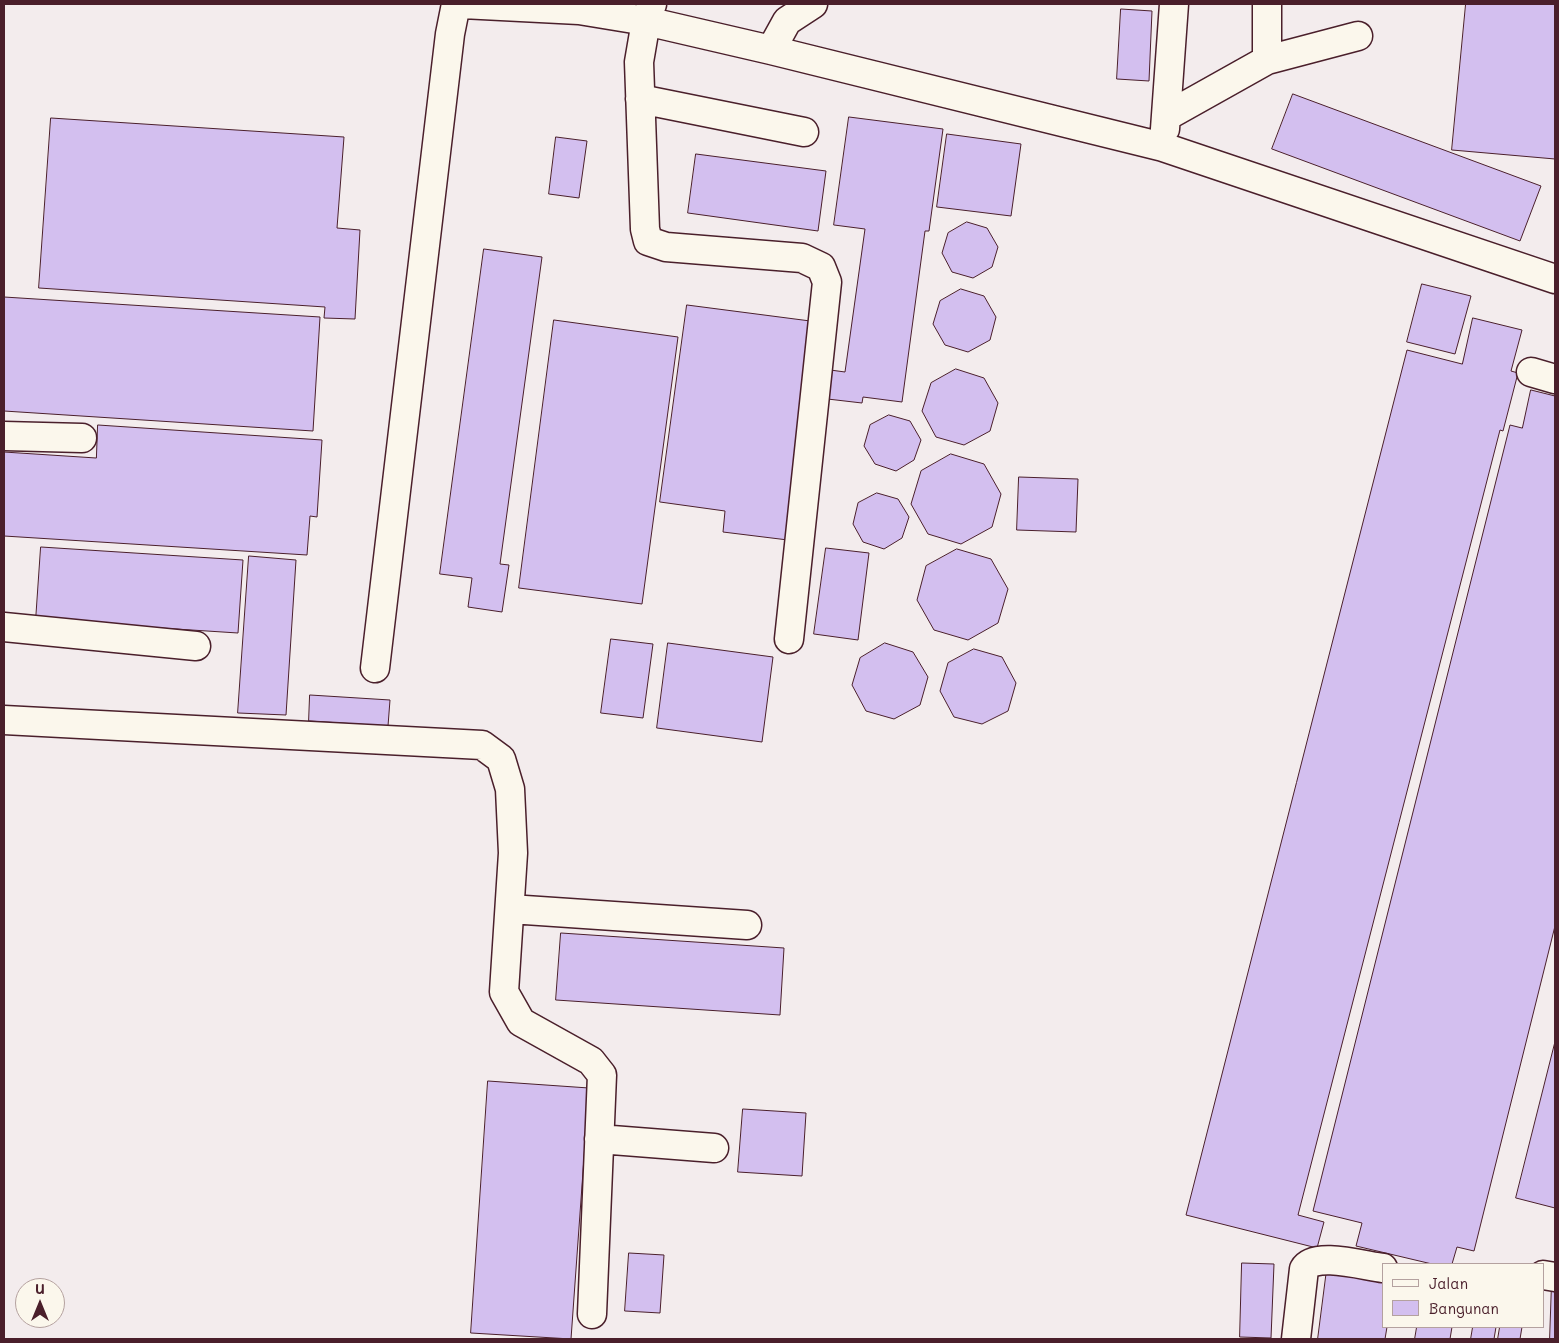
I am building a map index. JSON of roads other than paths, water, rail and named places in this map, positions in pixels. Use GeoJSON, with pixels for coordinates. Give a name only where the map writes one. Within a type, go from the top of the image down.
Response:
{"type":"FeatureCollection","features":[{"type":"Feature","properties":{"kind":"street"},"geometry":{"type":"LineString","coordinates":[[376,668],[450,34],[456,4]]}},
{"type":"Feature","properties":{"kind":"street"},"geometry":{"type":"LineString","coordinates":[[462,4],[650,12],[771,50],[1163,147],[1555,279]]}},
{"type":"Feature","properties":{"kind":"street"},"geometry":{"type":"LineString","coordinates":[[771,50],[787,21],[813,4]]}},
{"type":"Feature","properties":{"kind":"street"},"geometry":{"type":"LineString","coordinates":[[1163,147],[1167,116],[1174,4]]}},
{"type":"Feature","properties":{"kind":"street"},"geometry":{"type":"LineString","coordinates":[[1267,4],[1267,60]]}},
{"type":"Feature","properties":{"kind":"street"},"geometry":{"type":"LineString","coordinates":[[650,12],[639,62],[645,229],[648,242],[666,247],[802,258],[821,267],[827,282],[789,639]]}},
{"type":"Feature","properties":{"kind":"street"},"geometry":{"type":"LineString","coordinates":[[1167,116],[1267,60],[1358,36]]}},
{"type":"Feature","properties":{"kind":"street"},"geometry":{"type":"LineString","coordinates":[[640,99],[804,132]]}},
{"type":"Feature","properties":{"kind":"street"},"geometry":{"type":"LineString","coordinates":[[4,436],[82,438]]}},
{"type":"Feature","properties":{"kind":"street"},"geometry":{"type":"LineString","coordinates":[[4,627],[196,646]]}},
{"type":"Feature","properties":{"kind":"street"},"geometry":{"type":"LineString","coordinates":[[4,720],[482,745],[501,759],[510,789],[513,853],[504,992],[521,1022],[591,1060],[602,1075],[603,1092],[599,1138],[592,1314]]}},
{"type":"Feature","properties":{"kind":"street"},"geometry":{"type":"LineString","coordinates":[[510,909],[747,925]]}},
{"type":"Feature","properties":{"kind":"street"},"geometry":{"type":"LineString","coordinates":[[599,1138],[714,1148]]}},
{"type":"Feature","properties":{"kind":"street"},"geometry":{"type":"LineString","coordinates":[[1296,1339],[1304,1269],[1307,1264],[1328,1260],[1382,1268]]}}]}
